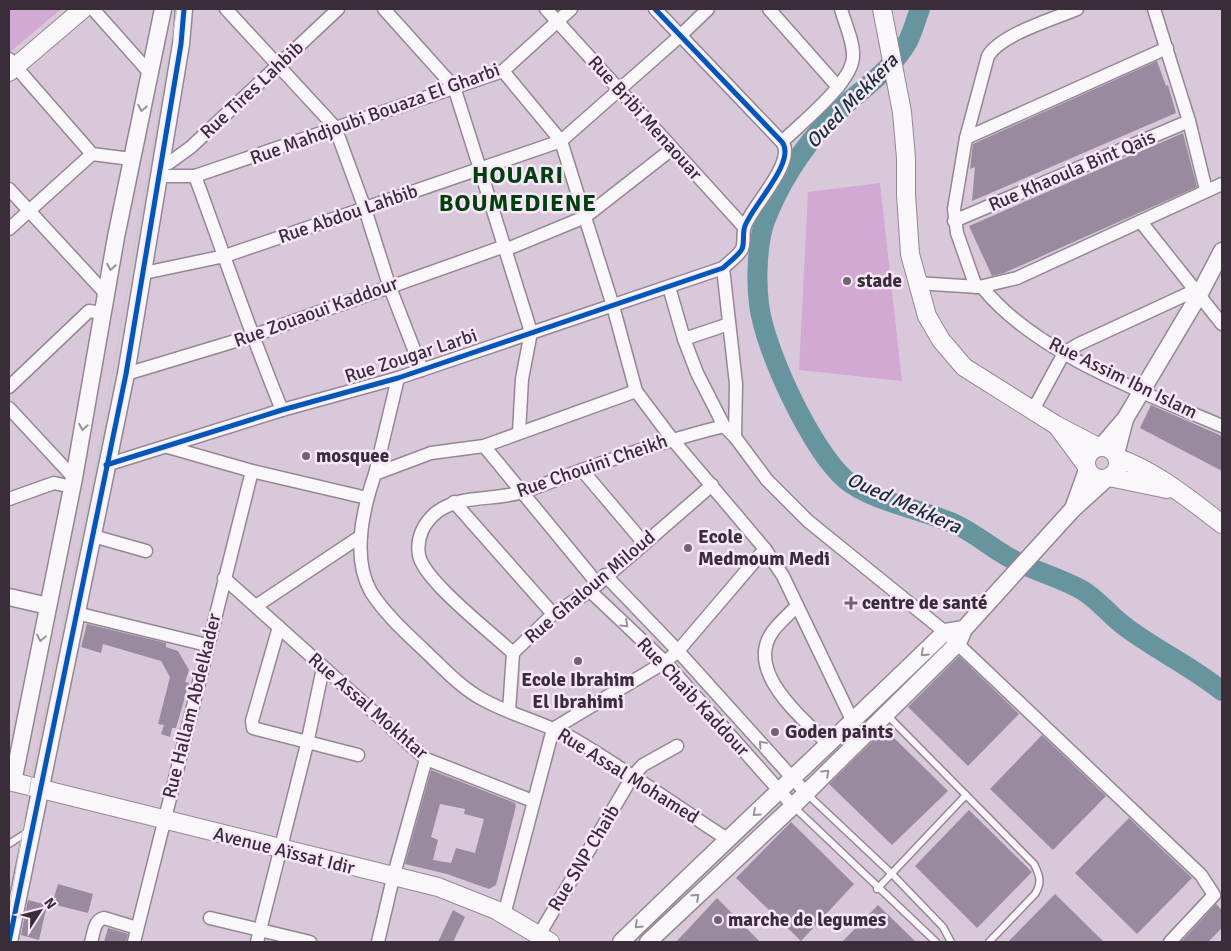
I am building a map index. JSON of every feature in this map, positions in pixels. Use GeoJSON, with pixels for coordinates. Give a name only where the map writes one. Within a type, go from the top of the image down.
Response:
{"type":"FeatureCollection","features":[{"type":"Feature","properties":{"kind":"main road"},"geometry":{"type":"LineString","coordinates":[[11,66],[83,9]]}},
{"type":"Feature","properties":{"kind":"main road"},"geometry":{"type":"LineString","coordinates":[[882,9],[902,112],[910,254],[916,283],[927,316],[954,357],[969,370],[1056,425],[1135,464],[1180,493],[1222,524]]}},
{"type":"Feature","properties":{"kind":"main road"},"geometry":{"type":"LineString","coordinates":[[1056,425],[1093,477],[1158,486],[1180,493]]}},
{"type":"Feature","properties":{"kind":"main road"},"geometry":{"type":"LineString","coordinates":[[1086,468],[1089,453],[1108,452]]}},
{"type":"Feature","properties":{"kind":"main road"},"geometry":{"type":"LineString","coordinates":[[1108,452],[1117,468],[1108,478]]}},
{"type":"Feature","properties":{"kind":"main road","name":"Avenue Aïssat Idir"},"geometry":{"type":"LineString","coordinates":[[11,782],[459,894],[504,915],[547,940]]}},
{"type":"Feature","properties":{"kind":"street"},"geometry":{"type":"LineString","coordinates":[[93,9],[149,72]]}},
{"type":"Feature","properties":{"kind":"street"},"geometry":{"type":"LineString","coordinates":[[11,782],[73,482],[102,313],[163,9]]}},
{"type":"Feature","properties":{"kind":"street"},"geometry":{"type":"LineString","coordinates":[[9,942],[126,374],[181,44],[184,9]]}},
{"type":"Feature","properties":{"kind":"street"},"geometry":{"type":"LineString","coordinates":[[226,9],[335,127],[365,209],[389,285],[422,370]]}},
{"type":"Feature","properties":{"kind":"street","name":"Rue Tires Lahbib"},"geometry":{"type":"LineString","coordinates":[[160,170],[190,146],[278,67],[338,9]]}},
{"type":"Feature","properties":{"kind":"street"},"geometry":{"type":"LineString","coordinates":[[384,9],[454,87],[531,332],[522,379],[520,432]]}},
{"type":"Feature","properties":{"kind":"street","name":"Rue Bribi Menaouar"},"geometry":{"type":"LineString","coordinates":[[546,9],[618,91],[744,227]]}},
{"type":"Feature","properties":{"kind":"street","name":"Rue Mahdjoubi Bouaza El Gharbi"},"geometry":{"type":"LineString","coordinates":[[160,170],[195,176],[503,71],[571,9]]}},
{"type":"Feature","properties":{"kind":"street"},"geometry":{"type":"LineString","coordinates":[[655,9],[782,142],[786,150],[785,160],[744,227],[742,248],[723,268],[736,384],[735,437]]}},
{"type":"Feature","properties":{"kind":"street","name":"Rue Abdou Lahbib"},"geometry":{"type":"LineString","coordinates":[[144,273],[225,256],[561,141],[708,9]]}},
{"type":"Feature","properties":{"kind":"street"},"geometry":{"type":"LineString","coordinates":[[769,9],[838,87]]}},
{"type":"Feature","properties":{"kind":"street"},"geometry":{"type":"LineString","coordinates":[[782,142],[838,87],[854,60],[853,49],[841,9]]}},
{"type":"Feature","properties":{"kind":"street"},"geometry":{"type":"LineString","coordinates":[[979,287],[954,221],[955,199],[966,138],[988,56],[993,48],[1077,9]]}},
{"type":"Feature","properties":{"kind":"street"},"geometry":{"type":"LineString","coordinates":[[1154,9],[1168,48],[1189,121],[1206,190]]}},
{"type":"Feature","properties":{"kind":"street"},"geometry":{"type":"LineString","coordinates":[[966,138],[1168,48]]}},
{"type":"Feature","properties":{"kind":"street"},"geometry":{"type":"LineString","coordinates":[[11,66],[92,154],[132,159]]}},
{"type":"Feature","properties":{"kind":"street"},"geometry":{"type":"LineString","coordinates":[[503,71],[561,141],[613,306],[636,391],[672,439],[766,549],[783,576],[853,722]]}},
{"type":"Feature","properties":{"kind":"street","name":"Rue Khaoula Bint Qais"},"geometry":{"type":"LineString","coordinates":[[954,221],[1189,121]]}},
{"type":"Feature","properties":{"kind":"street","name":"Rue Zouaoui Kaddour"},"geometry":{"type":"LineString","coordinates":[[126,374],[252,336],[389,285],[505,248],[585,218],[672,148]]}},
{"type":"Feature","properties":{"kind":"street"},"geometry":{"type":"LineString","coordinates":[[9,229],[92,154]]}},
{"type":"Feature","properties":{"kind":"street"},"geometry":{"type":"LineString","coordinates":[[195,176],[252,336],[282,410]]}},
{"type":"Feature","properties":{"kind":"street"},"geometry":{"type":"LineString","coordinates":[[916,283],[979,287],[1017,278],[1222,184]]}},
{"type":"Feature","properties":{"kind":"street"},"geometry":{"type":"LineString","coordinates":[[9,189],[28,212],[106,294]]}},
{"type":"Feature","properties":{"kind":"street"},"geometry":{"type":"LineString","coordinates":[[1141,222],[1222,324]]}},
{"type":"Feature","properties":{"kind":"street"},"geometry":{"type":"LineString","coordinates":[[1108,452],[1222,251]]}},
{"type":"Feature","properties":{"kind":"street","name":"Rue Zougar Larbi"},"geometry":{"type":"LineString","coordinates":[[106,465],[282,410],[398,378],[723,268]]}},
{"type":"Feature","properties":{"kind":"street"},"geometry":{"type":"LineString","coordinates":[[669,287],[684,339],[697,373],[724,426],[735,437],[767,480],[808,521],[945,632],[961,636],[1201,875],[1222,905]]}},
{"type":"Feature","properties":{"kind":"street","name":"Rue Assim Ibn Islam"},"geometry":{"type":"LineString","coordinates":[[979,287],[1020,323],[1064,353],[1141,391],[1222,426]]}},
{"type":"Feature","properties":{"kind":"street"},"geometry":{"type":"LineString","coordinates":[[1033,410],[1064,353],[1079,344],[1198,292]]}},
{"type":"Feature","properties":{"kind":"street"},"geometry":{"type":"LineString","coordinates":[[9,387],[89,311],[102,313]]}},
{"type":"Feature","properties":{"kind":"street"},"geometry":{"type":"LineString","coordinates":[[684,339],[729,324]]}},
{"type":"Feature","properties":{"kind":"street","name":"Rue Assal Mohamed"},"geometry":{"type":"LineString","coordinates":[[398,378],[375,474],[367,498],[361,536],[362,564],[371,591],[384,609],[413,639],[468,690],[509,711],[553,729],[727,839]]}},
{"type":"Feature","properties":{"kind":"street"},"geometry":{"type":"LineString","coordinates":[[375,474],[431,453],[484,446],[636,391]]}},
{"type":"Feature","properties":{"kind":"street"},"geometry":{"type":"LineString","coordinates":[[9,408],[73,482]]}},
{"type":"Feature","properties":{"kind":"street","name":"Rue Chouini Cheikh"},"geometry":{"type":"LineString","coordinates":[[513,653],[435,582],[423,567],[418,545],[421,532],[437,512],[454,502],[520,493],[672,439],[724,426]]}},
{"type":"Feature","properties":{"kind":"street","name":"Rue Chaib Kaddour"},"geometry":{"type":"LineString","coordinates":[[484,446],[520,493],[597,583],[793,806]]}},
{"type":"Feature","properties":{"kind":"street"},"geometry":{"type":"LineString","coordinates":[[168,447],[252,471],[367,498]]}},
{"type":"Feature","properties":{"kind":"street"},"geometry":{"type":"LineString","coordinates":[[1070,512],[1086,468]]}},
{"type":"Feature","properties":{"kind":"street"},"geometry":{"type":"LineString","coordinates":[[582,470],[643,542]]}},
{"type":"Feature","properties":{"kind":"street","name":"Rue Hallam Abdelkader"},"geometry":{"type":"LineString","coordinates":[[134,942],[252,471]]}},
{"type":"Feature","properties":{"kind":"street"},"geometry":{"type":"LineString","coordinates":[[648,942],[793,806],[886,714],[961,636],[1070,512],[1108,478]]}},
{"type":"Feature","properties":{"kind":"street"},"geometry":{"type":"LineString","coordinates":[[9,500],[54,483],[73,482]]}},
{"type":"Feature","properties":{"kind":"street","name":"Rue Ghaloun Miloud"},"geometry":{"type":"LineString","coordinates":[[509,711],[513,653],[553,614],[597,583],[712,485]]}},
{"type":"Feature","properties":{"kind":"street"},"geometry":{"type":"LineString","coordinates":[[454,502],[553,614]]}},
{"type":"Feature","properties":{"kind":"street"},"geometry":{"type":"LineString","coordinates":[[93,536],[146,551]]}},
{"type":"Feature","properties":{"kind":"street"},"geometry":{"type":"LineString","coordinates":[[256,606],[361,536]]}},
{"type":"Feature","properties":{"kind":"street"},"geometry":{"type":"LineString","coordinates":[[504,915],[553,729],[665,662],[678,651],[766,549]]}},
{"type":"Feature","properties":{"kind":"street","name":"Rue Assal Mokhtar"},"geometry":{"type":"LineString","coordinates":[[224,578],[426,759],[533,801]]}},
{"type":"Feature","properties":{"kind":"street"},"geometry":{"type":"LineString","coordinates":[[597,583],[678,651],[806,792]]}},
{"type":"Feature","properties":{"kind":"street"},"geometry":{"type":"LineString","coordinates":[[9,597],[48,606]]}},
{"type":"Feature","properties":{"kind":"street"},"geometry":{"type":"LineString","coordinates":[[797,606],[772,632],[764,655],[767,671],[780,694],[829,745]]}},
{"type":"Feature","properties":{"kind":"street"},"geometry":{"type":"LineString","coordinates":[[76,613],[207,645]]}},
{"type":"Feature","properties":{"kind":"street"},"geometry":{"type":"LineString","coordinates":[[279,628],[252,725],[255,730],[358,756]]}},
{"type":"Feature","properties":{"kind":"street"},"geometry":{"type":"LineString","coordinates":[[621,942],[945,632]]}},
{"type":"Feature","properties":{"kind":"street"},"geometry":{"type":"LineString","coordinates":[[259,937],[307,744],[323,668]]}},
{"type":"Feature","properties":{"kind":"street","name":"Rue SNP Chaib"},"geometry":{"type":"LineString","coordinates":[[547,940],[632,778],[643,765],[676,746]]}},
{"type":"Feature","properties":{"kind":"street"},"geometry":{"type":"LineString","coordinates":[[378,942],[393,878],[426,759]]}},
{"type":"Feature","properties":{"kind":"street"},"geometry":{"type":"LineString","coordinates":[[1170,942],[1214,895]]}},
{"type":"Feature","properties":{"kind":"street"},"geometry":{"type":"LineString","coordinates":[[91,942],[97,922],[100,919],[104,918],[137,928]]}},
{"type":"Feature","properties":{"kind":"street"},"geometry":{"type":"LineString","coordinates":[[210,918],[259,937],[310,942]]}},
{"type":"Feature","properties":{"kind":"lane"},"geometry":{"type":"LineString","coordinates":[[886,714],[1034,864],[1040,874],[1040,886],[1035,894],[989,942]]}},
{"type":"Feature","properties":{"kind":"lane"},"geometry":{"type":"LineString","coordinates":[[806,792],[892,874],[943,927],[950,942]]}},
{"type":"Feature","properties":{"kind":"lane"},"geometry":{"type":"LineString","coordinates":[[877,889],[966,795]]}},
{"type":"Feature","properties":{"kind":"lane"},"geometry":{"type":"LineString","coordinates":[[793,806],[877,889],[936,942]]}},
{"type":"Feature","properties":{"kind":"lane"},"geometry":{"type":"LineString","coordinates":[[9,844],[32,829]]}},
{"type":"Feature","properties":{"kind":"shaded area"},"geometry":{"type":"Polygon","coordinates":[[[9,9],[61,9],[9,53],[9,9]]]}},
{"type":"Feature","properties":{"kind":"shaded area","name":"stade"},"geometry":{"type":"Polygon","coordinates":[[[880,183],[902,381],[799,370],[808,192],[880,183]]]}},
{"type":"Feature","properties":{"kind":"building"},"geometry":{"type":"Polygon","coordinates":[[[1157,61],[1166,86],[1168,85],[1176,113],[972,201],[975,167],[970,169],[973,144],[1157,61]]]}},
{"type":"Feature","properties":{"kind":"building"},"geometry":{"type":"Polygon","coordinates":[[[1183,133],[1197,187],[1004,273],[992,276],[969,226],[1183,133]]]}},
{"type":"Feature","properties":{"kind":"building"},"geometry":{"type":"Polygon","coordinates":[[[1151,405],[1222,436],[1222,471],[1140,428],[1151,405]]]}},
{"type":"Feature","properties":{"kind":"building"},"geometry":{"type":"Polygon","coordinates":[[[87,624],[166,643],[166,647],[178,651],[189,670],[185,682],[189,683],[176,728],[172,728],[170,737],[161,734],[164,725],[158,724],[170,677],[161,661],[103,644],[101,653],[81,647],[87,624]]]}},
{"type":"Feature","properties":{"kind":"building"},"geometry":{"type":"Polygon","coordinates":[[[959,656],[1019,714],[968,766],[908,707],[959,656]]]}},
{"type":"Feature","properties":{"kind":"building"},"geometry":{"type":"Polygon","coordinates":[[[885,729],[948,791],[892,845],[829,784],[885,729]]]}},
{"type":"Feature","properties":{"kind":"building"},"geometry":{"type":"Polygon","coordinates":[[[1042,735],[1106,796],[1053,850],[990,789],[1042,735]]]}},
{"type":"Feature","properties":{"kind":"building"},"geometry":{"type":"Polygon","coordinates":[[[431,770],[515,803],[516,806],[496,885],[489,889],[447,874],[405,864],[431,770]],[[440,804],[431,837],[438,840],[433,860],[451,863],[456,848],[475,853],[484,819],[464,814],[465,809],[440,804]]]}},
{"type":"Feature","properties":{"kind":"building"},"geometry":{"type":"Polygon","coordinates":[[[969,810],[1032,872],[977,928],[915,866],[969,810]]]}},
{"type":"Feature","properties":{"kind":"building"},"geometry":{"type":"Polygon","coordinates":[[[1129,818],[1192,878],[1137,934],[1075,873],[1129,818]]]}},
{"type":"Feature","properties":{"kind":"building"},"geometry":{"type":"Polygon","coordinates":[[[791,822],[854,884],[801,941],[736,878],[791,822]]]}},
{"type":"Feature","properties":{"kind":"building"},"geometry":{"type":"Polygon","coordinates":[[[58,884],[93,894],[88,913],[52,904],[58,884]]]}},
{"type":"Feature","properties":{"kind":"building"},"geometry":{"type":"Polygon","coordinates":[[[1055,894],[1104,942],[1008,942],[1055,894]]]}},
{"type":"Feature","properties":{"kind":"building","name":"marche de legumes"},"geometry":{"type":"Polygon","coordinates":[[[717,898],[760,942],[676,942],[717,898]]]}},
{"type":"Feature","properties":{"kind":"building"},"geometry":{"type":"Polygon","coordinates":[[[28,900],[47,905],[39,940],[21,935],[28,900]]]}},
{"type":"Feature","properties":{"kind":"building"},"geometry":{"type":"Polygon","coordinates":[[[1216,904],[1222,910],[1222,928],[1208,942],[1181,942],[1216,904]]]}},
{"type":"Feature","properties":{"kind":"building"},"geometry":{"type":"Polygon","coordinates":[[[878,905],[916,942],[842,942],[878,905]]]}},
{"type":"Feature","properties":{"kind":"building"},"geometry":{"type":"Polygon","coordinates":[[[453,910],[465,917],[453,942],[438,942],[453,910]]]}},
{"type":"Feature","properties":{"kind":"building"},"geometry":{"type":"Polygon","coordinates":[[[108,928],[128,934],[126,942],[104,942],[108,928]]]}},
{"type":"Feature","properties":{"kind":"waterway","name":"Oued Mekkera"},"geometry":{"type":"LineString","coordinates":[[920,9],[908,41],[891,64],[838,111],[809,143],[784,181],[765,221],[759,251],[758,295],[763,323],[780,372],[819,447],[846,480],[869,494],[955,524],[1019,563],[1082,590],[1127,628],[1222,691]]}},
{"type":"Feature","properties":{"kind":"tram line"},"geometry":{"type":"LineString","coordinates":[[9,911],[33,769],[96,467],[177,9]]}},
{"type":"Feature","properties":{"kind":"cycle path"},"geometry":{"type":"LineString","coordinates":[[9,942],[126,374],[181,44],[184,9]]}},
{"type":"Feature","properties":{"kind":"cycle path"},"geometry":{"type":"LineString","coordinates":[[106,465],[282,410],[398,378],[723,268],[742,249],[745,226],[779,172],[784,160],[785,150],[782,142],[655,9]]}},
{"type":"Feature","properties":{"kind":"place","name":"stade"},"geometry":{"type":"Point","coordinates":[847,281]}},
{"type":"Feature","properties":{"kind":"place","name":"mosquee"},"geometry":{"type":"Point","coordinates":[306,456]}},
{"type":"Feature","properties":{"kind":"place","name":"Ecole Medmoum Medi"},"geometry":{"type":"Point","coordinates":[688,548]}},
{"type":"Feature","properties":{"kind":"place","name":"centre de santé"},"geometry":{"type":"Point","coordinates":[851,603]}},
{"type":"Feature","properties":{"kind":"place","name":"Ecole Ibrahim El Ibrahimi"},"geometry":{"type":"Point","coordinates":[578,661]}},
{"type":"Feature","properties":{"kind":"place","name":"Goden paints"},"geometry":{"type":"Point","coordinates":[775,732]}},
{"type":"Feature","properties":{"kind":"place","name":"marche de legumes"},"geometry":{"type":"Point","coordinates":[718,920]}},
{"type":"Feature","properties":{"kind":"district","name":"HOUARI BOUMEDIENE"},"geometry":{"type":"Point","coordinates":[518,189]}}]}
